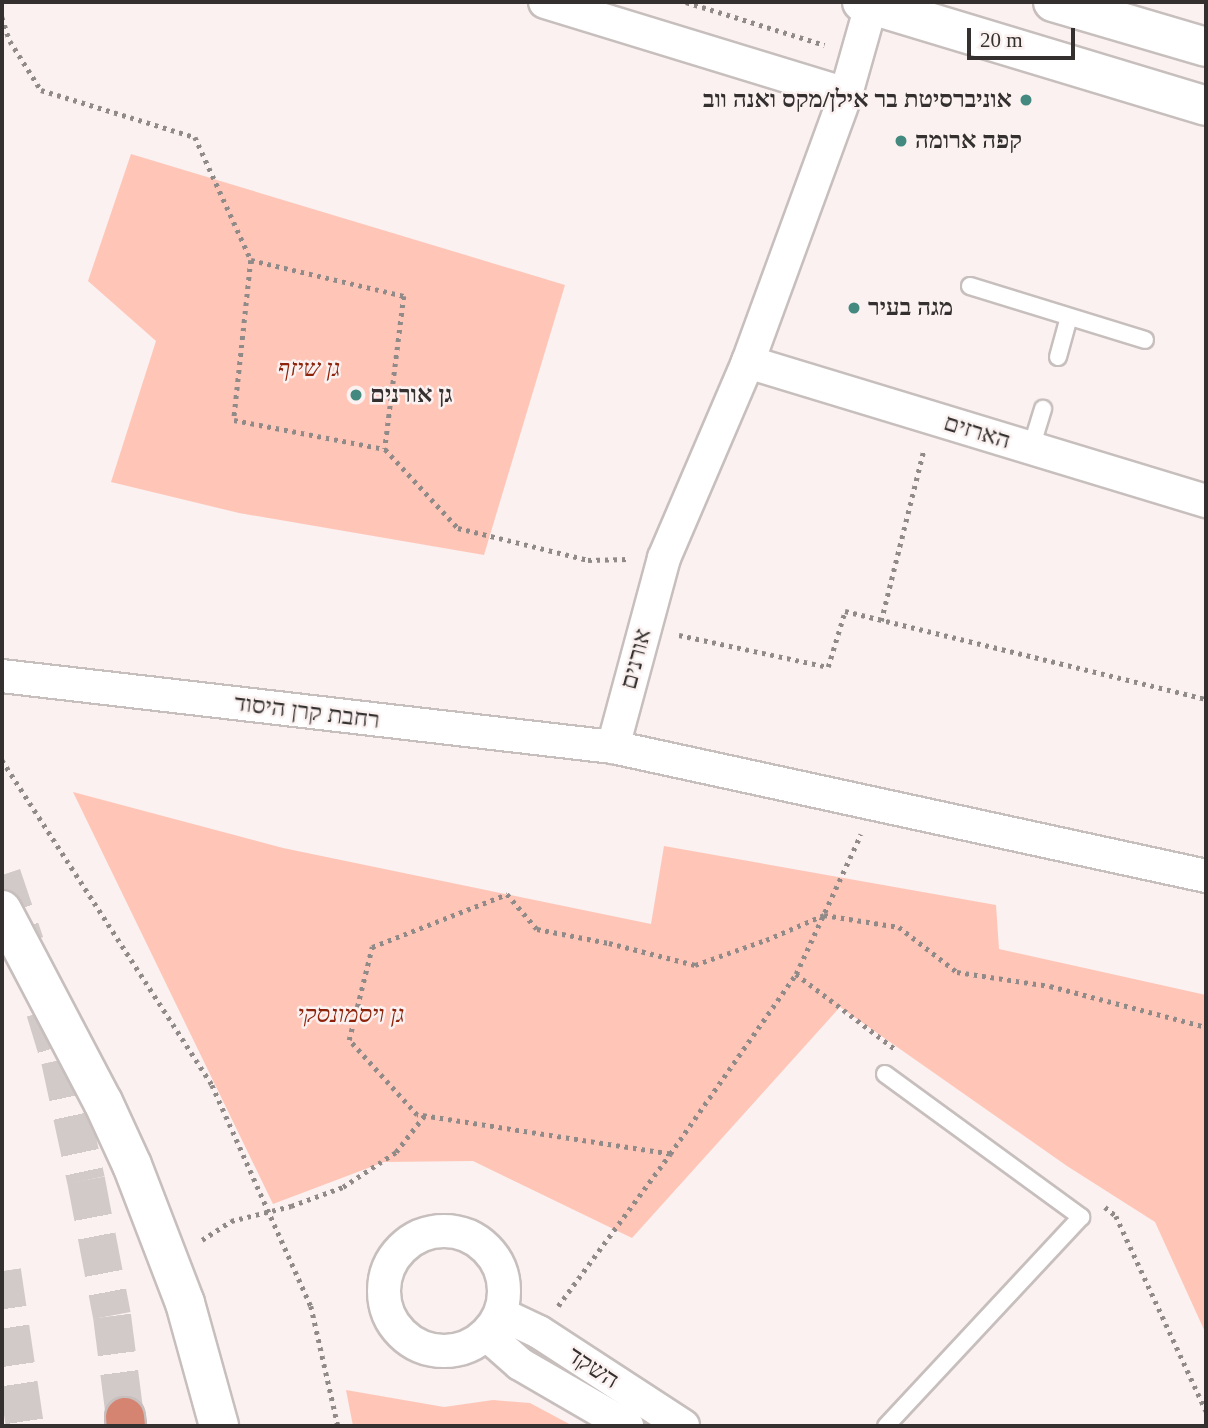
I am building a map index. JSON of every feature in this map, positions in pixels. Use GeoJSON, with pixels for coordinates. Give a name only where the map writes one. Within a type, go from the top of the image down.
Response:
{"type":"FeatureCollection","features":[{"type":"Feature","properties":{"kind":"main road"},"geometry":{"type":"LineString","coordinates":[[1054,2],[1206,47]]}},
{"type":"Feature","properties":{"kind":"main road"},"geometry":{"type":"LineString","coordinates":[[868,3],[1206,106]]}},
{"type":"Feature","properties":{"kind":"main road"},"geometry":{"type":"LineString","coordinates":[[2,910],[103,1102],[132,1165],[185,1303],[219,1426]]}},
{"type":"Feature","properties":{"kind":"street"},"geometry":{"type":"LineString","coordinates":[[545,2],[846,94]]}},
{"type":"Feature","properties":{"kind":"street","name":"אורנים"},"geometry":{"type":"LineString","coordinates":[[613,747],[664,558],[748,362],[846,94],[858,55],[868,3]]}},
{"type":"Feature","properties":{"kind":"street","name":"הארזים"},"geometry":{"type":"LineString","coordinates":[[748,362],[1206,501]]}},
{"type":"Feature","properties":{"kind":"street","name":"רחבת קרן היסוד"},"geometry":{"type":"LineString","coordinates":[[2,676],[613,747]]}},
{"type":"Feature","properties":{"kind":"street"},"geometry":{"type":"LineString","coordinates":[[613,747],[1206,876]]}},
{"type":"Feature","properties":{"kind":"street","name":"השקד"},"geometry":{"type":"LineString","coordinates":[[627,1426],[520,1364],[493,1324],[538,1332],[683,1426]]}},
{"type":"Feature","properties":{"kind":"lane"},"geometry":{"type":"LineString","coordinates":[[970,286],[1145,340]]}},
{"type":"Feature","properties":{"kind":"lane"},"geometry":{"type":"LineString","coordinates":[[1058,357],[1069,317]]}},
{"type":"Feature","properties":{"kind":"lane"},"geometry":{"type":"LineString","coordinates":[[1031,448],[1043,409]]}},
{"type":"Feature","properties":{"kind":"lane"},"geometry":{"type":"LineString","coordinates":[[885,1074],[1081,1217],[886,1426]]}},
{"type":"Feature","properties":{"kind":"path"},"geometry":{"type":"LineString","coordinates":[[686,2],[858,55]]}},
{"type":"Feature","properties":{"kind":"path"},"geometry":{"type":"LineString","coordinates":[[2,17],[10,41],[41,90],[195,137],[251,260],[234,421],[385,449],[458,528],[588,560],[664,558]]}},
{"type":"Feature","properties":{"kind":"path"},"geometry":{"type":"LineString","coordinates":[[251,260],[404,296],[385,449]]}},
{"type":"Feature","properties":{"kind":"path"},"geometry":{"type":"LineString","coordinates":[[881,621],[931,418]]}},
{"type":"Feature","properties":{"kind":"path"},"geometry":{"type":"LineString","coordinates":[[644,627],[828,667],[845,611],[1206,699]]}},
{"type":"Feature","properties":{"kind":"path"},"geometry":{"type":"LineString","coordinates":[[2,760],[212,1085],[311,1306],[338,1426]]}},
{"type":"Feature","properties":{"kind":"path"},"geometry":{"type":"LineString","coordinates":[[796,974],[875,804]]}},
{"type":"Feature","properties":{"kind":"path"},"geometry":{"type":"LineString","coordinates":[[538,1332],[670,1154],[417,1115],[349,1040],[372,947],[507,894],[537,929],[609,943],[695,965],[766,940],[824,915],[899,927],[957,972],[1050,986],[1206,1027]]}},
{"type":"Feature","properties":{"kind":"path"},"geometry":{"type":"LineString","coordinates":[[169,1260],[231,1221],[269,1212],[344,1187],[396,1152],[425,1116]]}},
{"type":"Feature","properties":{"kind":"green space","name":"גן שיזף"},"geometry":{"type":"Polygon","coordinates":[[[131,154],[565,285],[484,555],[239,513],[111,482],[156,341],[88,281],[131,154]]]}},
{"type":"Feature","properties":{"kind":"green space","name":"גן ויסמונסקי"},"geometry":{"type":"Polygon","coordinates":[[[73,792],[283,848],[651,924],[664,846],[996,905],[999,949],[1206,995],[1206,1334],[1155,1222],[1067,1166],[840,1007],[632,1238],[473,1161],[384,1162],[273,1204],[73,792]]]}},
{"type":"Feature","properties":{"kind":"green space"},"geometry":{"type":"Polygon","coordinates":[[[346,1390],[444,1407],[493,1400],[530,1403],[573,1426],[353,1426],[346,1390]]]}},
{"type":"Feature","properties":{"kind":"tunnel"},"geometry":{"type":"LineString","coordinates":[[2,875],[25,943]]}},
{"type":"Feature","properties":{"kind":"tunnel"},"geometry":{"type":"LineString","coordinates":[[45,1011],[60,1060],[86,1180],[112,1316],[125,1417]]}},
{"type":"Feature","properties":{"kind":"tunnel"},"geometry":{"type":"LineString","coordinates":[[2,1271],[25,1426]]}},
{"type":"Feature","properties":{"kind":"place","name":"אוניברסיטת בר אילן/מקס ואנה ווב"},"geometry":{"type":"Point","coordinates":[1026,100]}},
{"type":"Feature","properties":{"kind":"place","name":"קפה ארומה"},"geometry":{"type":"Point","coordinates":[901,141]}},
{"type":"Feature","properties":{"kind":"place","name":"מגה בעיר"},"geometry":{"type":"Point","coordinates":[854,308]}},
{"type":"Feature","properties":{"kind":"place","name":"גן אורנים"},"geometry":{"type":"Point","coordinates":[356,395]}}]}
